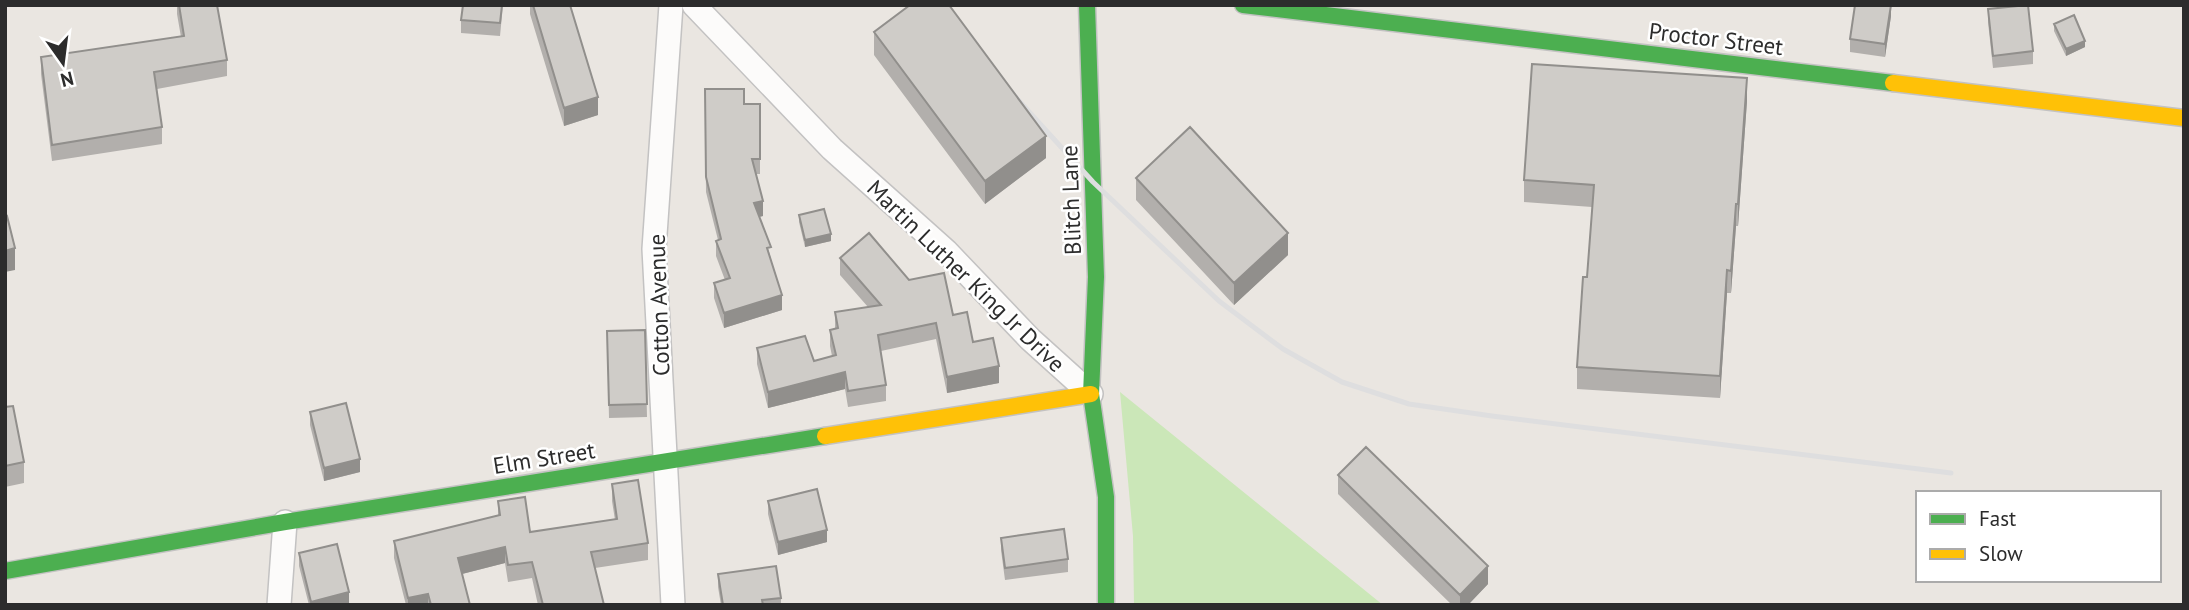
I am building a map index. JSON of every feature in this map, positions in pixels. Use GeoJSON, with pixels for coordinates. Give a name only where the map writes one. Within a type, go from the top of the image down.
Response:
{"type":"FeatureCollection","features":[{"type":"Feature","properties":{"kind":"street","name":"Cotton Avenue"},"geometry":{"type":"LineString","coordinates":[[671,5],[654,249],[673,605]]}},
{"type":"Feature","properties":{"kind":"street","name":"Martin Luther King Jr Drive"},"geometry":{"type":"LineString","coordinates":[[694,5],[832,149],[946,251],[1030,339],[1091,394]]}},
{"type":"Feature","properties":{"kind":"street","name":"Blitch Lane"},"geometry":{"type":"LineString","coordinates":[[1087,5],[1096,277],[1091,394]]}},
{"type":"Feature","properties":{"kind":"street","name":"Proctor Street"},"geometry":{"type":"LineString","coordinates":[[1243,5],[2184,118]]}},
{"type":"Feature","properties":{"kind":"street","name":"Elm Street"},"geometry":{"type":"LineString","coordinates":[[5,571],[285,522],[1091,394]]}},
{"type":"Feature","properties":{"kind":"street"},"geometry":{"type":"LineString","coordinates":[[1091,394],[1106,497],[1106,605]]}},
{"type":"Feature","properties":{"kind":"street"},"geometry":{"type":"LineString","coordinates":[[279,605],[285,522]]}},
{"type":"Feature","properties":{"kind":"green space"},"geometry":{"type":"Polygon","coordinates":[[[1120,392],[1383,605],[1134,605],[1133,536],[1120,392]]]}},
{"type":"Feature","properties":{"kind":"building"},"geometry":{"type":"Polygon","coordinates":[[[179,5],[217,5],[227,60],[154,72],[162,127],[52,145],[41,57],[184,36],[179,5]]]}},
{"type":"Feature","properties":{"kind":"building"},"geometry":{"type":"Polygon","coordinates":[[[463,5],[502,5],[500,23],[461,20],[463,5]]]}},
{"type":"Feature","properties":{"kind":"building"},"geometry":{"type":"Polygon","coordinates":[[[533,5],[570,5],[598,97],[564,108],[533,5]]]}},
{"type":"Feature","properties":{"kind":"building"},"geometry":{"type":"Polygon","coordinates":[[[910,5],[949,5],[1046,136],[985,181],[874,32],[910,5]]]}},
{"type":"Feature","properties":{"kind":"building"},"geometry":{"type":"Polygon","coordinates":[[[1855,5],[1891,5],[1885,44],[1850,39],[1855,5]]]}},
{"type":"Feature","properties":{"kind":"building"},"geometry":{"type":"Polygon","coordinates":[[[2028,5],[2033,51],[1993,56],[1988,9],[2028,5]]]}},
{"type":"Feature","properties":{"kind":"building"},"geometry":{"type":"Polygon","coordinates":[[[2074,15],[2085,41],[2066,49],[2054,24],[2074,15]]]}},
{"type":"Feature","properties":{"kind":"building"},"geometry":{"type":"Polygon","coordinates":[[[1532,64],[1747,78],[1731,271],[1727,270],[1720,376],[1577,367],[1583,277],[1587,277],[1594,185],[1524,180],[1532,64]]]}},
{"type":"Feature","properties":{"kind":"building"},"geometry":{"type":"Polygon","coordinates":[[[705,89],[744,89],[744,104],[760,104],[760,159],[752,159],[763,201],[754,203],[771,247],[767,248],[782,295],[724,313],[714,283],[730,278],[716,241],[721,239],[706,177],[705,89]]]}},
{"type":"Feature","properties":{"kind":"building"},"geometry":{"type":"Polygon","coordinates":[[[1190,127],[1288,233],[1234,283],[1136,178],[1190,127]]]}},
{"type":"Feature","properties":{"kind":"building"},"geometry":{"type":"Polygon","coordinates":[[[824,209],[831,234],[805,240],[799,215],[824,209]]]}},
{"type":"Feature","properties":{"kind":"building"},"geometry":{"type":"Polygon","coordinates":[[[7,216],[15,248],[5,251],[5,217],[7,216]]]}},
{"type":"Feature","properties":{"kind":"building"},"geometry":{"type":"Polygon","coordinates":[[[869,233],[909,280],[944,273],[953,315],[967,312],[973,342],[993,338],[999,366],[947,377],[936,323],[878,335],[886,385],[848,391],[845,372],[768,392],[757,348],[805,336],[814,361],[836,355],[830,330],[838,328],[835,312],[881,305],[840,258],[869,233]]]}},
{"type":"Feature","properties":{"kind":"building"},"geometry":{"type":"Polygon","coordinates":[[[645,330],[647,404],[609,405],[607,331],[645,330]]]}},
{"type":"Feature","properties":{"kind":"building"},"geometry":{"type":"Polygon","coordinates":[[[346,403],[360,459],[324,468],[310,412],[346,403]]]}},
{"type":"Feature","properties":{"kind":"building"},"geometry":{"type":"Polygon","coordinates":[[[13,406],[24,462],[5,466],[5,407],[13,406]]]}},
{"type":"Feature","properties":{"kind":"building"},"geometry":{"type":"Polygon","coordinates":[[[1366,447],[1488,566],[1460,595],[1338,475],[1366,447]]]}},
{"type":"Feature","properties":{"kind":"building"},"geometry":{"type":"Polygon","coordinates":[[[638,480],[648,543],[591,552],[604,605],[543,605],[532,562],[508,565],[505,547],[458,558],[470,605],[431,605],[428,594],[408,598],[394,541],[500,515],[498,501],[525,497],[530,532],[617,519],[612,484],[638,480]]]}},
{"type":"Feature","properties":{"kind":"building"},"geometry":{"type":"Polygon","coordinates":[[[817,489],[827,530],[778,542],[768,501],[817,489]]]}},
{"type":"Feature","properties":{"kind":"building"},"geometry":{"type":"Polygon","coordinates":[[[1064,529],[1068,559],[1005,568],[1001,538],[1064,529]]]}},
{"type":"Feature","properties":{"kind":"building"},"geometry":{"type":"Polygon","coordinates":[[[337,544],[349,592],[311,602],[299,553],[337,544]]]}},
{"type":"Feature","properties":{"kind":"building"},"geometry":{"type":"Polygon","coordinates":[[[776,566],[781,598],[762,600],[763,605],[723,605],[718,574],[776,566]]]}},
{"type":"Feature","properties":{"kind":"railway"},"geometry":{"type":"LineString","coordinates":[[1011,92],[1093,182],[1219,301],[1283,349],[1342,382],[1409,404],[1951,473]]}},
{"type":"Feature","properties":{"kind":"traffic: fast"},"geometry":{"type":"LineString","coordinates":[[1087,5],[1096,277],[1091,394],[1106,497],[1106,605]]}},
{"type":"Feature","properties":{"kind":"traffic: fast"},"geometry":{"type":"LineString","coordinates":[[1243,5],[1893,83]]}},
{"type":"Feature","properties":{"kind":"traffic: fast"},"geometry":{"type":"LineString","coordinates":[[5,571],[285,522],[825,436]]}},
{"type":"Feature","properties":{"kind":"traffic: slow"},"geometry":{"type":"LineString","coordinates":[[1893,83],[2184,118]]}},
{"type":"Feature","properties":{"kind":"traffic: slow"},"geometry":{"type":"LineString","coordinates":[[825,436],[1091,394]]}}]}
